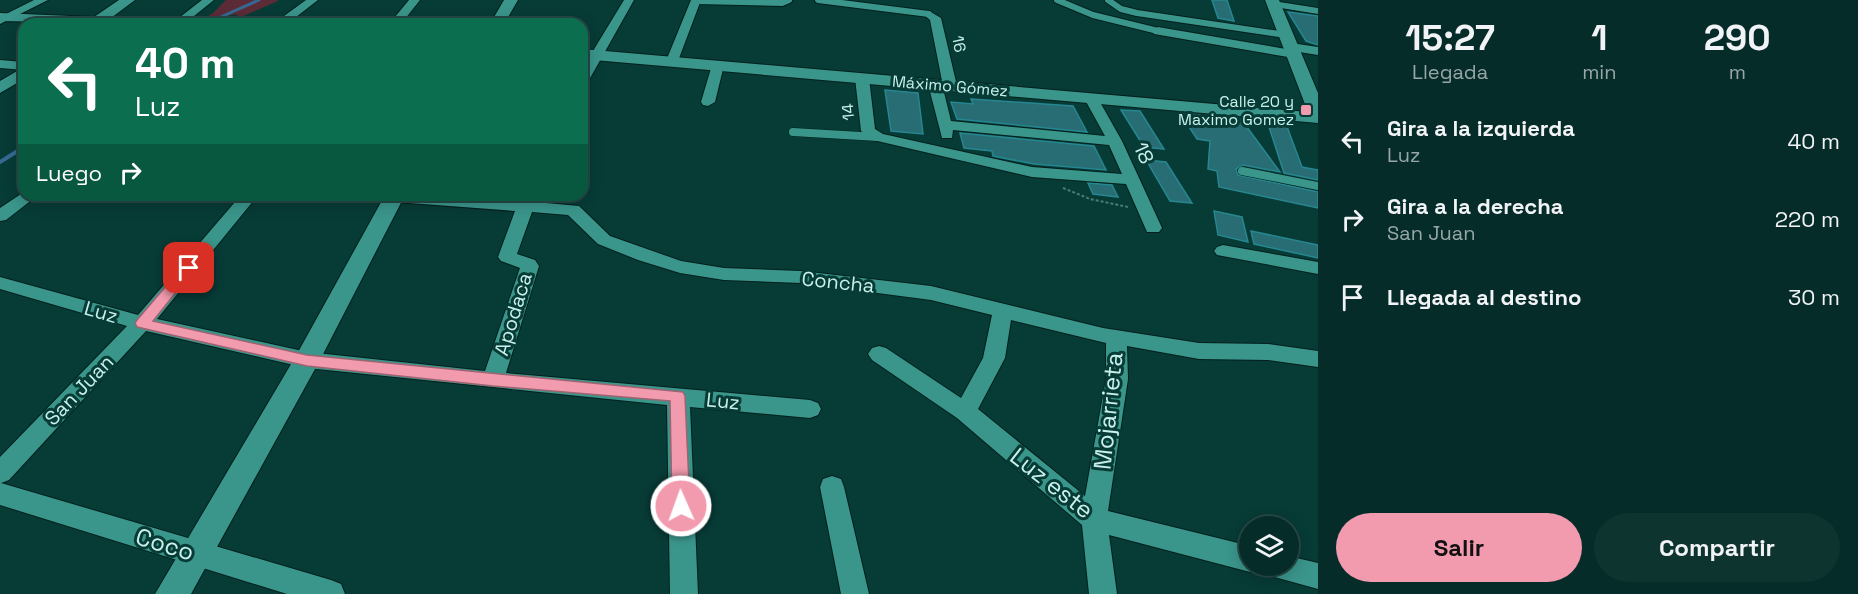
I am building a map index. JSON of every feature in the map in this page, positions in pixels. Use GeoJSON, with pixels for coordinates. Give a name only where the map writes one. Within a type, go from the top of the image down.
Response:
{"type":"FeatureCollection","features":[{"type":"Feature","properties":{"kind":"street"},"geometry":{"type":"LineString","coordinates":[[2,18],[43,0]]}},
{"type":"Feature","properties":{"kind":"street"},"geometry":{"type":"LineString","coordinates":[[102,18],[128,0]]}},
{"type":"Feature","properties":{"kind":"street"},"geometry":{"type":"LineString","coordinates":[[185,18],[209,0]]}},
{"type":"Feature","properties":{"kind":"street"},"geometry":{"type":"LineString","coordinates":[[288,18],[313,0]]}},
{"type":"Feature","properties":{"kind":"street"},"geometry":{"type":"LineString","coordinates":[[400,18],[415,0]]}},
{"type":"Feature","properties":{"kind":"street"},"geometry":{"type":"LineString","coordinates":[[500,18],[511,0]]}},
{"type":"Feature","properties":{"kind":"street"},"geometry":{"type":"LineString","coordinates":[[590,55],[629,0]]}},
{"type":"Feature","properties":{"kind":"street"},"geometry":{"type":"LineString","coordinates":[[672,62],[696,1]]}},
{"type":"Feature","properties":{"kind":"street"},"geometry":{"type":"LineString","coordinates":[[1272,2],[1318,114]]}},
{"type":"Feature","properties":{"kind":"street"},"geometry":{"type":"LineString","coordinates":[[1272,2],[1318,11]]}},
{"type":"Feature","properties":{"kind":"street","name":"16"},"geometry":{"type":"LineString","coordinates":[[929,14],[935,18],[945,125],[952,156]]}},
{"type":"Feature","properties":{"kind":"street"},"geometry":{"type":"LineString","coordinates":[[2,18],[18,19]]}},
{"type":"Feature","properties":{"kind":"street"},"geometry":{"type":"LineString","coordinates":[[1158,31],[1290,45],[1318,51]]}},
{"type":"Feature","properties":{"kind":"street","name":"Máximo Gómez"},"geometry":{"type":"LineString","coordinates":[[590,55],[1318,118]]}},
{"type":"Feature","properties":{"kind":"street"},"geometry":{"type":"LineString","coordinates":[[0,64],[18,66]]}},
{"type":"Feature","properties":{"kind":"street"},"geometry":{"type":"LineString","coordinates":[[708,102],[718,66]]}},
{"type":"Feature","properties":{"kind":"street"},"geometry":{"type":"LineString","coordinates":[[0,88],[18,76]]}},
{"type":"Feature","properties":{"kind":"street","name":"14"},"geometry":{"type":"LineString","coordinates":[[862,78],[868,130],[878,137]]}},
{"type":"Feature","properties":{"kind":"street","name":"18"},"geometry":{"type":"LineString","coordinates":[[1091,98],[1115,141],[1153,228]]}},
{"type":"Feature","properties":{"kind":"street"},"geometry":{"type":"LineString","coordinates":[[945,125],[1115,141]]}},
{"type":"Feature","properties":{"kind":"street"},"geometry":{"type":"LineString","coordinates":[[878,137],[952,156],[1032,172],[1133,180]]}},
{"type":"Feature","properties":{"kind":"street"},"geometry":{"type":"LineString","coordinates":[[0,216],[21,201]]}},
{"type":"Feature","properties":{"kind":"street","name":"San Juan"},"geometry":{"type":"LineString","coordinates":[[0,474],[142,323],[245,201]]}},
{"type":"Feature","properties":{"kind":"street"},"geometry":{"type":"LineString","coordinates":[[172,594],[307,360],[384,201]]}},
{"type":"Feature","properties":{"kind":"street","name":"Concha"},"geometry":{"type":"LineString","coordinates":[[527,201],[574,210],[604,240],[680,267],[724,274],[801,278],[931,293],[1116,336],[1199,351],[1268,352],[1318,359]]}},
{"type":"Feature","properties":{"kind":"street","name":"Apodaca"},"geometry":{"type":"LineString","coordinates":[[493,380],[530,267],[528,264],[507,257],[527,201]]}},
{"type":"Feature","properties":{"kind":"street"},"geometry":{"type":"LineString","coordinates":[[1223,251],[1318,268]]}},
{"type":"Feature","properties":{"kind":"street","name":"Luz"},"geometry":{"type":"LineString","coordinates":[[0,284],[142,323],[307,360],[493,380],[810,409]]}},
{"type":"Feature","properties":{"kind":"street"},"geometry":{"type":"LineString","coordinates":[[965,412],[994,358],[1003,310]]}},
{"type":"Feature","properties":{"kind":"street","name":"Mojarrieta"},"geometry":{"type":"LineString","coordinates":[[1103,594],[1094,519],[1117,379],[1116,336]]}},
{"type":"Feature","properties":{"kind":"street","name":"Luz este"},"geometry":{"type":"LineString","coordinates":[[879,354],[965,412],[1094,519],[1239,556]]}},
{"type":"Feature","properties":{"kind":"street"},"geometry":{"type":"LineString","coordinates":[[678,396],[684,594]]}},
{"type":"Feature","properties":{"kind":"street"},"geometry":{"type":"LineString","coordinates":[[832,487],[855,594]]}},
{"type":"Feature","properties":{"kind":"street","name":"Coco"},"geometry":{"type":"LineString","coordinates":[[0,494],[330,594]]}},
{"type":"Feature","properties":{"kind":"street"},"geometry":{"type":"LineString","coordinates":[[1299,571],[1318,576]]}},
{"type":"Feature","properties":{"kind":"lane"},"geometry":{"type":"LineString","coordinates":[[696,1],[782,3],[789,0]]}},
{"type":"Feature","properties":{"kind":"lane"},"geometry":{"type":"LineString","coordinates":[[818,0],[929,14]]}},
{"type":"Feature","properties":{"kind":"lane"},"geometry":{"type":"LineString","coordinates":[[1057,0],[1094,15],[1158,31]]}},
{"type":"Feature","properties":{"kind":"lane"},"geometry":{"type":"LineString","coordinates":[[1108,0],[1121,9],[1137,13],[1290,45]]}},
{"type":"Feature","properties":{"kind":"lane"},"geometry":{"type":"LineString","coordinates":[[793,132],[878,137]]}},
{"type":"Feature","properties":{"kind":"lane"},"geometry":{"type":"LineString","coordinates":[[1242,171],[1318,186]]}},
{"type":"Feature","properties":{"kind":"path"},"geometry":{"type":"LineString","coordinates":[[1062,188],[1090,199],[1145,210]]}},
{"type":"Feature","properties":{"kind":"shaded area"},"geometry":{"type":"Polygon","coordinates":[[[226,0],[278,1],[239,18],[233,15],[205,18],[226,0]]]}},
{"type":"Feature","properties":{"kind":"building"},"geometry":{"type":"Polygon","coordinates":[[[1212,0],[1227,0],[1234,21],[1218,18],[1212,0]]]}},
{"type":"Feature","properties":{"kind":"building"},"geometry":{"type":"Polygon","coordinates":[[[1288,12],[1318,16],[1318,45],[1306,41],[1288,12]]]}},
{"type":"Feature","properties":{"kind":"building"},"geometry":{"type":"Polygon","coordinates":[[[885,90],[918,93],[923,134],[891,131],[885,90]]]}},
{"type":"Feature","properties":{"kind":"building"},"geometry":{"type":"Polygon","coordinates":[[[971,99],[1073,106],[1087,132],[957,119],[951,102],[973,104],[971,99]]]}},
{"type":"Feature","properties":{"kind":"building"},"geometry":{"type":"Polygon","coordinates":[[[1121,110],[1140,111],[1164,149],[1144,147],[1121,110]]]}},
{"type":"Feature","properties":{"kind":"building"},"geometry":{"type":"Polygon","coordinates":[[[1180,113],[1241,119],[1280,172],[1243,165],[1236,169],[1238,175],[1318,192],[1318,208],[1219,187],[1217,171],[1208,169],[1210,141],[1197,139],[1180,113]]]}},
{"type":"Feature","properties":{"kind":"building"},"geometry":{"type":"Polygon","coordinates":[[[1267,121],[1286,124],[1302,167],[1318,170],[1318,180],[1284,173],[1267,121]]]}},
{"type":"Feature","properties":{"kind":"building"},"geometry":{"type":"Polygon","coordinates":[[[960,133],[1094,146],[1106,170],[1034,164],[993,156],[992,151],[964,148],[960,133]]]}},
{"type":"Feature","properties":{"kind":"building"},"geometry":{"type":"Polygon","coordinates":[[[1146,160],[1166,162],[1192,203],[1170,201],[1146,160]]]}},
{"type":"Feature","properties":{"kind":"building"},"geometry":{"type":"Polygon","coordinates":[[[1088,183],[1112,185],[1118,197],[1093,194],[1088,183]]]}},
{"type":"Feature","properties":{"kind":"building"},"geometry":{"type":"Polygon","coordinates":[[[1214,211],[1242,217],[1248,242],[1218,235],[1214,211]]]}},
{"type":"Feature","properties":{"kind":"building"},"geometry":{"type":"Polygon","coordinates":[[[1251,231],[1318,245],[1318,258],[1254,244],[1251,231]]]}},
{"type":"Feature","properties":{"kind":"waterway"},"geometry":{"type":"LineString","coordinates":[[218,18],[259,0]]}},
{"type":"Feature","properties":{"kind":"waterway"},"geometry":{"type":"LineString","coordinates":[[0,162],[18,151]]}},
{"type":"Feature","properties":{"kind":"place","name":"Calle 20 y Maximo Gomez"},"geometry":{"type":"Point","coordinates":[1306,110]}},
{"type":"Feature","properties":{"kind":"route"},"geometry":{"type":"LineString","coordinates":[[189,268],[142,323],[307,360],[493,380],[678,396],[681,506]]}}]}
